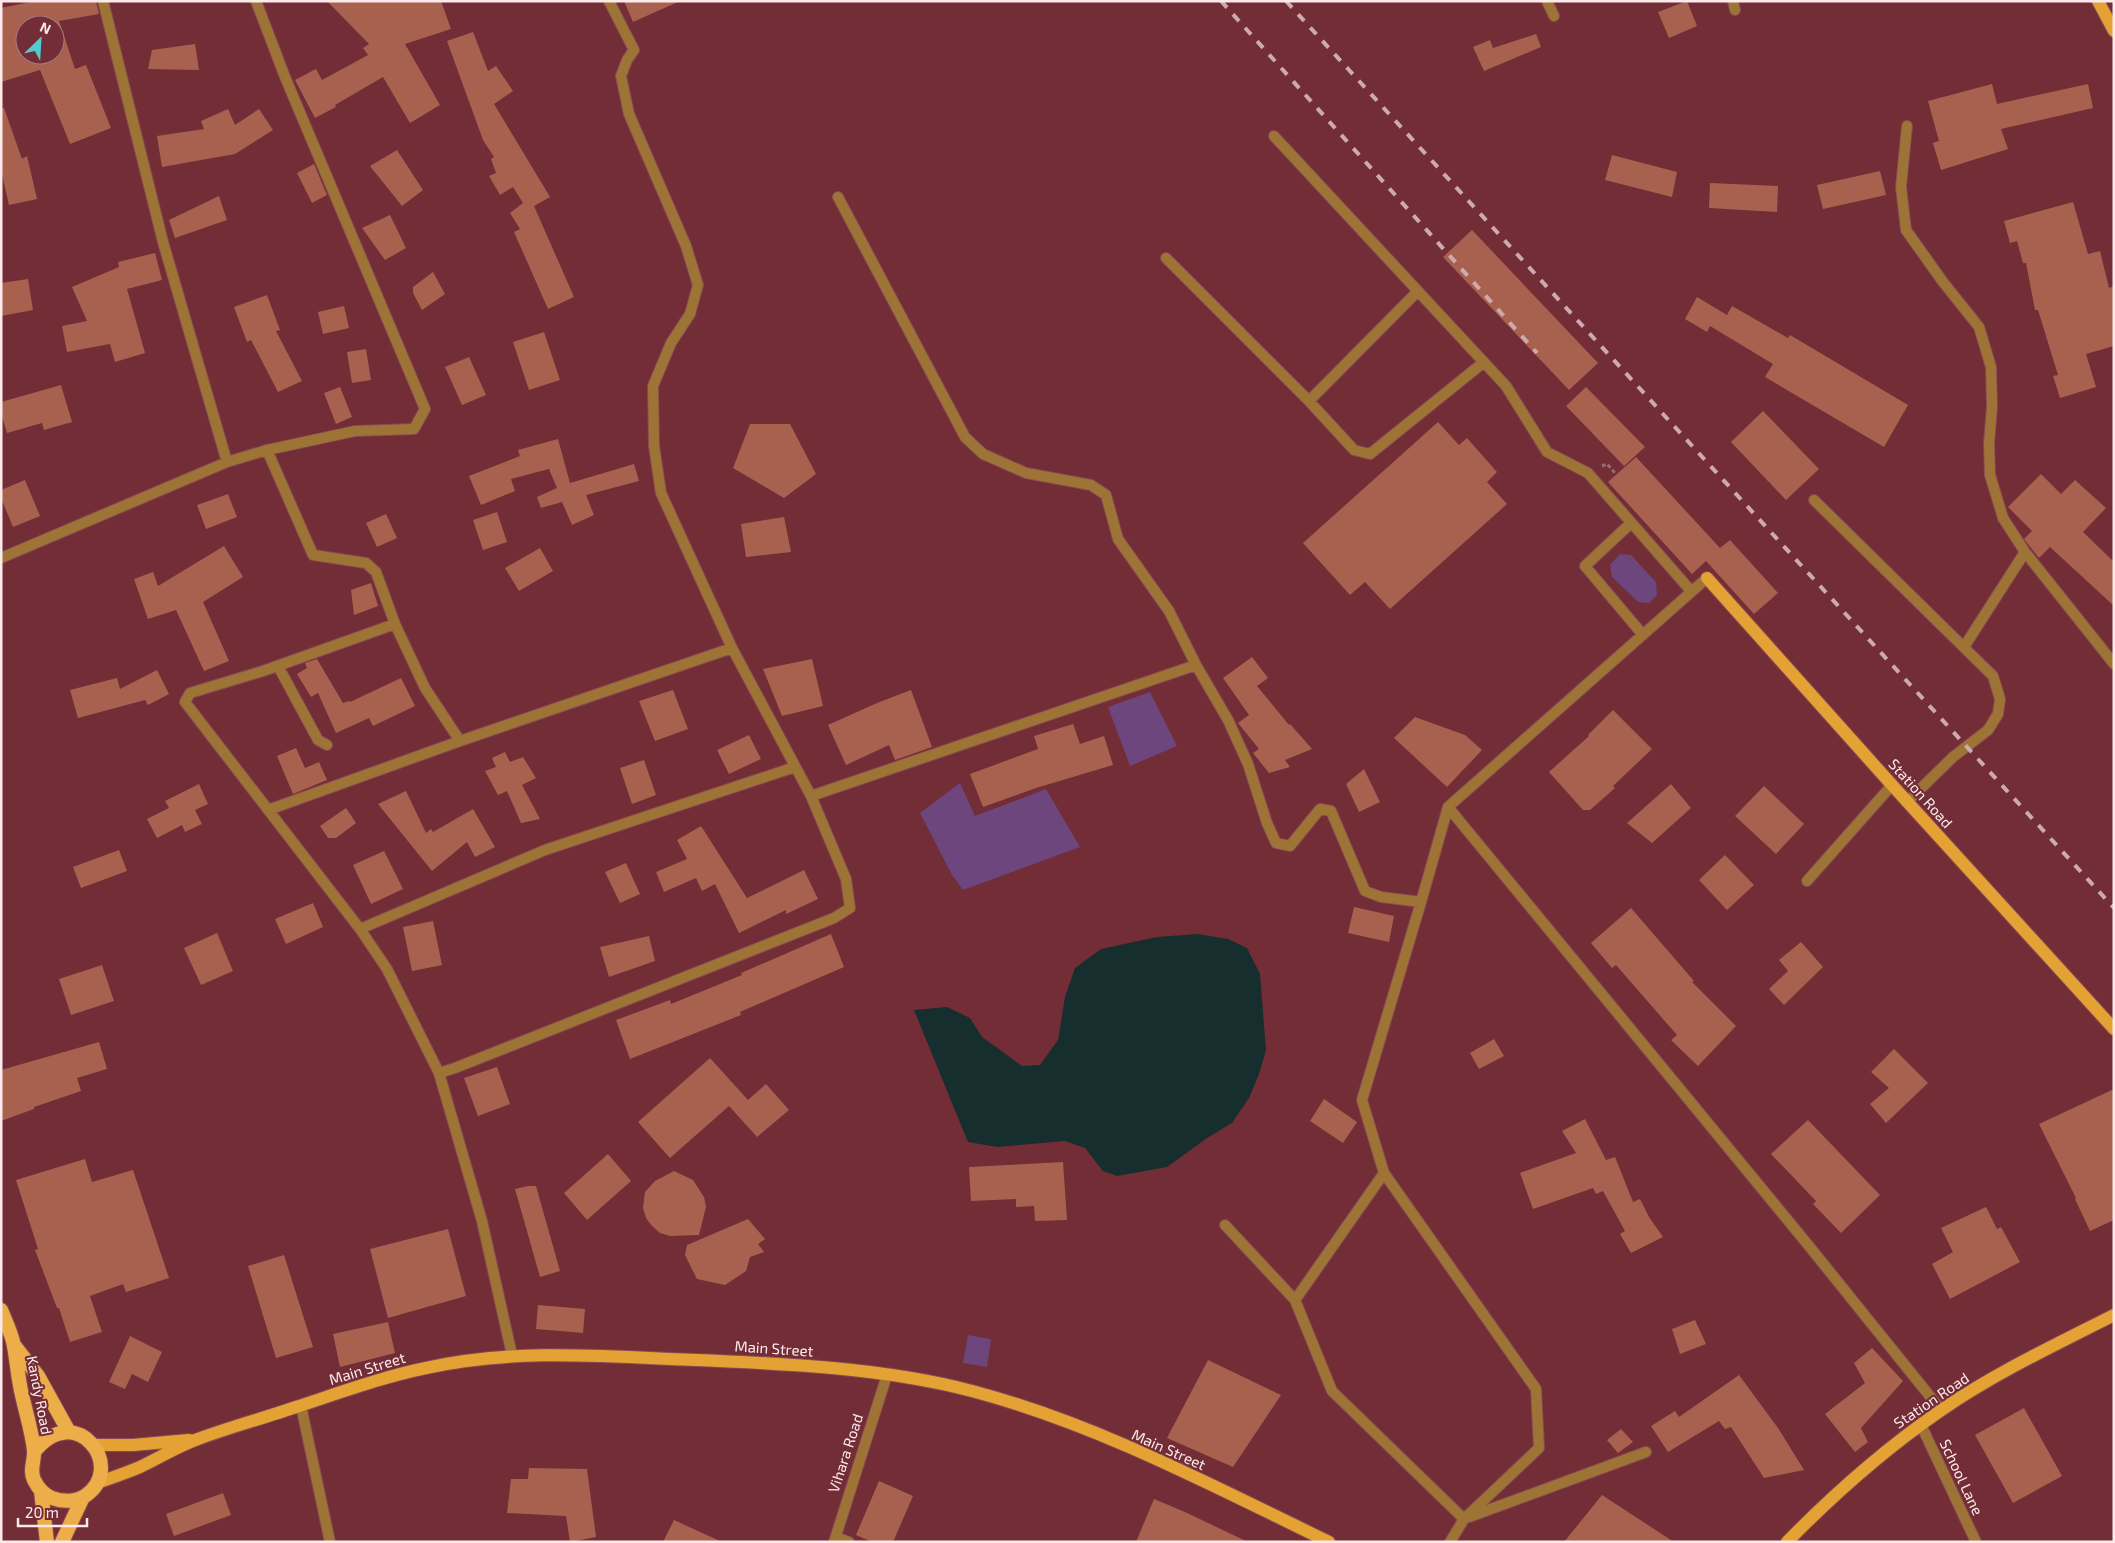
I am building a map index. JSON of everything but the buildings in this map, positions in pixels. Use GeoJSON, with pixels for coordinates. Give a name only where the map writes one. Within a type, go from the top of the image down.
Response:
{"type":"FeatureCollection","features":[{"type":"Feature","properties":{"kind":"highway","name":"Kandy Road"},"geometry":{"type":"LineString","coordinates":[[1,1310],[14,1344],[19,1384],[34,1452]]}},
{"type":"Feature","properties":{"kind":"highway","name":"Kandy Road"},"geometry":{"type":"LineString","coordinates":[[14,1344],[38,1376],[69,1432]]}},
{"type":"Feature","properties":{"kind":"highway"},"geometry":{"type":"LineString","coordinates":[[62,1542],[83,1497],[97,1483],[101,1470],[100,1457],[94,1445],[83,1436],[69,1432],[55,1434],[43,1440],[34,1452],[31,1465],[34,1479],[41,1491],[50,1498],[61,1501],[72,1501],[83,1497]]}},
{"type":"Feature","properties":{"kind":"highway"},"geometry":{"type":"LineString","coordinates":[[41,1491],[47,1542]]}},
{"type":"Feature","properties":{"kind":"main road"},"geometry":{"type":"LineString","coordinates":[[2098,1],[2114,31]]}},
{"type":"Feature","properties":{"kind":"main road","name":"Station Road"},"geometry":{"type":"LineString","coordinates":[[1707,578],[1907,802],[2114,1029]]}},
{"type":"Feature","properties":{"kind":"main road","name":"Station Road"},"geometry":{"type":"LineString","coordinates":[[1787,1542],[1868,1465],[1941,1410],[2027,1359],[2114,1315]]}},
{"type":"Feature","properties":{"kind":"main road","name":"Main Street"},"geometry":{"type":"LineString","coordinates":[[97,1483],[139,1467],[196,1440],[387,1378],[424,1368],[486,1357],[554,1354],[746,1362],[887,1375],[969,1390],[1044,1413],[1162,1463],[1329,1542]]}},
{"type":"Feature","properties":{"kind":"main road","name":"Main Street"},"geometry":{"type":"LineString","coordinates":[[94,1445],[133,1445],[196,1440]]}},
{"type":"Feature","properties":{"kind":"street"},"geometry":{"type":"LineString","coordinates":[[103,1],[163,242],[227,462]]}},
{"type":"Feature","properties":{"kind":"street"},"geometry":{"type":"LineString","coordinates":[[1,558],[227,462],[267,450],[355,431],[414,429],[425,409],[289,86],[256,1]]}},
{"type":"Feature","properties":{"kind":"street"},"geometry":{"type":"LineString","coordinates":[[439,1073],[825,922],[850,908],[846,879],[811,796],[732,648],[660,493],[654,446],[654,386],[671,343],[690,314],[698,285],[686,246],[629,114],[621,76],[627,60],[634,50],[609,1]]}},
{"type":"Feature","properties":{"kind":"street"},"geometry":{"type":"LineString","coordinates":[[1547,1],[1554,16]]}},
{"type":"Feature","properties":{"kind":"street"},"geometry":{"type":"LineString","coordinates":[[1907,126],[1902,187],[1906,230],[1943,282],[1979,327],[1991,367],[1990,475],[2003,518],[2025,552],[2114,664]]}},
{"type":"Feature","properties":{"kind":"street"},"geometry":{"type":"LineString","coordinates":[[1274,136],[1506,386],[1547,452],[1588,473],[1692,592]]}},
{"type":"Feature","properties":{"kind":"street"},"geometry":{"type":"LineString","coordinates":[[838,197],[965,437],[983,454],[1026,473],[1091,485],[1106,495],[1118,540],[1169,611],[1196,665],[1228,720],[1248,764],[1267,823],[1276,843],[1290,846],[1320,809],[1331,811],[1365,891],[1381,896],[1421,902]]}},
{"type":"Feature","properties":{"kind":"street"},"geometry":{"type":"LineString","coordinates":[[1166,258],[1309,401],[1354,450],[1370,454],[1484,362]]}},
{"type":"Feature","properties":{"kind":"street"},"geometry":{"type":"LineString","coordinates":[[1309,401],[1418,291]]}},
{"type":"Feature","properties":{"kind":"street"},"geometry":{"type":"LineString","coordinates":[[267,450],[313,555],[366,564],[376,572],[395,624],[425,688],[460,741]]}},
{"type":"Feature","properties":{"kind":"street"},"geometry":{"type":"LineString","coordinates":[[1814,500],[1994,676],[2000,699],[1998,714],[1988,730],[1953,757],[1907,802]]}},
{"type":"Feature","properties":{"kind":"street"},"geometry":{"type":"LineString","coordinates":[[1632,523],[1585,566],[1643,634]]}},
{"type":"Feature","properties":{"kind":"street"},"geometry":{"type":"LineString","coordinates":[[1964,647],[2025,552]]}},
{"type":"Feature","properties":{"kind":"street"},"geometry":{"type":"LineString","coordinates":[[1450,1542],[1464,1519],[1539,1448],[1536,1389],[1384,1173],[1362,1100],[1448,807],[1707,578]]}},
{"type":"Feature","properties":{"kind":"street"},"geometry":{"type":"LineString","coordinates":[[395,624],[278,666],[190,693],[185,702],[360,929],[388,969],[439,1073],[482,1221],[512,1355]]}},
{"type":"Feature","properties":{"kind":"street"},"geometry":{"type":"LineString","coordinates":[[268,810],[460,741],[732,648]]}},
{"type":"Feature","properties":{"kind":"street"},"geometry":{"type":"LineString","coordinates":[[811,796],[1196,665]]}},
{"type":"Feature","properties":{"kind":"street"},"geometry":{"type":"LineString","coordinates":[[278,666],[318,740],[327,745]]}},
{"type":"Feature","properties":{"kind":"street"},"geometry":{"type":"LineString","coordinates":[[360,929],[545,850],[795,767]]}},
{"type":"Feature","properties":{"kind":"street"},"geometry":{"type":"LineString","coordinates":[[1806,881],[1892,785]]}},
{"type":"Feature","properties":{"kind":"street"},"geometry":{"type":"LineString","coordinates":[[1448,807],[1941,1410]]}},
{"type":"Feature","properties":{"kind":"street"},"geometry":{"type":"LineString","coordinates":[[1295,1300],[1384,1173]]}},
{"type":"Feature","properties":{"kind":"street"},"geometry":{"type":"LineString","coordinates":[[1225,1225],[1295,1300],[1332,1391],[1464,1519]]}},
{"type":"Feature","properties":{"kind":"street","name":"Vihara Road"},"geometry":{"type":"LineString","coordinates":[[835,1539],[887,1375]]}},
{"type":"Feature","properties":{"kind":"street"},"geometry":{"type":"LineString","coordinates":[[301,1406],[330,1542]]}},
{"type":"Feature","properties":{"kind":"street","name":"School Lane"},"geometry":{"type":"LineString","coordinates":[[1921,1425],[1976,1542]]}},
{"type":"Feature","properties":{"kind":"street"},"geometry":{"type":"LineString","coordinates":[[1464,1519],[1646,1452]]}},
{"type":"Feature","properties":{"kind":"street"},"geometry":{"type":"LineString","coordinates":[[835,1539],[849,1542]]}},
{"type":"Feature","properties":{"kind":"shaded area"},"geometry":{"type":"Polygon","coordinates":[[[1620,554],[1631,555],[1656,582],[1657,595],[1649,603],[1638,602],[1612,577],[1610,565],[1620,554]]]}},
{"type":"Feature","properties":{"kind":"shaded area"},"geometry":{"type":"Polygon","coordinates":[[[1150,692],[1177,746],[1130,766],[1108,707],[1150,692]]]}},
{"type":"Feature","properties":{"kind":"shaded area"},"geometry":{"type":"Polygon","coordinates":[[[960,783],[975,816],[1046,789],[1080,847],[963,890],[952,875],[920,813],[960,783]]]}},
{"type":"Feature","properties":{"kind":"shaded area"},"geometry":{"type":"Polygon","coordinates":[[[968,1335],[991,1339],[987,1367],[963,1363],[968,1335]]]}},
{"type":"Feature","properties":{"kind":"water"},"geometry":{"type":"Polygon","coordinates":[[[1198,934],[1228,939],[1247,948],[1260,974],[1266,1050],[1249,1098],[1232,1123],[1207,1138],[1167,1167],[1117,1176],[1103,1171],[1085,1148],[1065,1141],[997,1147],[968,1142],[914,1010],[947,1007],[970,1018],[982,1037],[1022,1066],[1040,1065],[1058,1040],[1065,997],[1075,968],[1101,949],[1157,937],[1198,934]]]}},
{"type":"Feature","properties":{"kind":"railway"},"geometry":{"type":"LineString","coordinates":[[1221,1],[1537,353]]}},
{"type":"Feature","properties":{"kind":"railway"},"geometry":{"type":"LineString","coordinates":[[1286,1],[2114,908]]}}]}
